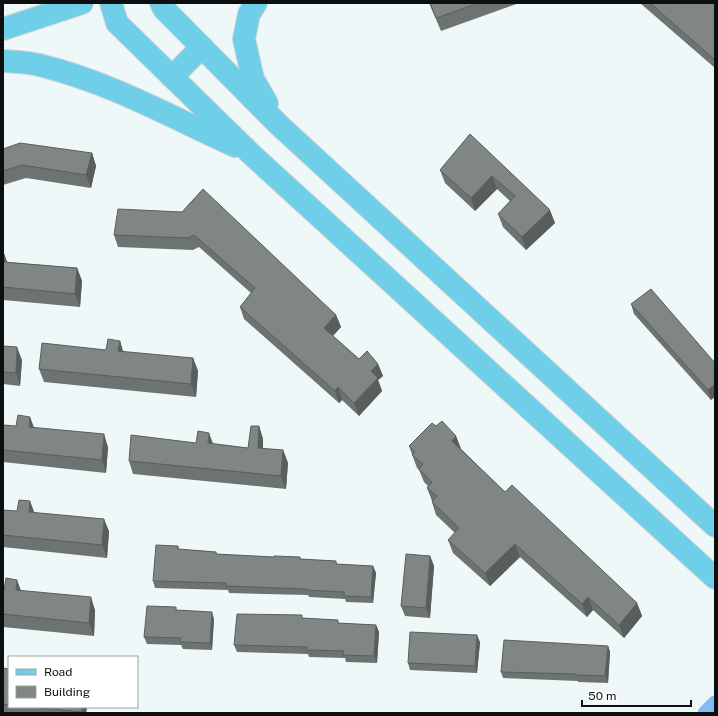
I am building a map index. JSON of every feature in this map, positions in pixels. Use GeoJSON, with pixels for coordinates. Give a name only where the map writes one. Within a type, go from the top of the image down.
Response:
{"type":"FeatureCollection","features":[{"type":"Feature","properties":{"kind":"main road"},"geometry":{"type":"LineString","coordinates":[[3,29],[82,3]]}},
{"type":"Feature","properties":{"kind":"main road"},"geometry":{"type":"LineString","coordinates":[[110,3],[117,23],[250,153],[715,578]]}},
{"type":"Feature","properties":{"kind":"main road"},"geometry":{"type":"LineString","coordinates":[[161,3],[164,9],[279,125],[715,526]]}},
{"type":"Feature","properties":{"kind":"main road"},"geometry":{"type":"LineString","coordinates":[[256,3],[249,14],[244,39],[253,79],[279,125]]}},
{"type":"Feature","properties":{"kind":"main road"},"geometry":{"type":"LineString","coordinates":[[172,77],[202,47]]}},
{"type":"Feature","properties":{"kind":"main road"},"geometry":{"type":"LineString","coordinates":[[3,61],[41,65],[95,82],[144,102],[186,124],[250,153]]}},
{"type":"Feature","properties":{"kind":"building"},"geometry":{"type":"Polygon","coordinates":[[[430,3],[479,3],[436,18],[430,3]]]}},
{"type":"Feature","properties":{"kind":"building"},"geometry":{"type":"Polygon","coordinates":[[[650,3],[715,3],[715,60],[650,3]]]}},
{"type":"Feature","properties":{"kind":"building"},"geometry":{"type":"Polygon","coordinates":[[[470,134],[550,210],[522,237],[498,214],[515,196],[492,176],[471,198],[440,170],[470,134]]]}},
{"type":"Feature","properties":{"kind":"building"},"geometry":{"type":"Polygon","coordinates":[[[20,143],[92,153],[86,175],[22,165],[3,171],[3,149],[20,143]]]}},
{"type":"Feature","properties":{"kind":"building"},"geometry":{"type":"Polygon","coordinates":[[[203,189],[336,315],[324,328],[359,359],[367,351],[378,364],[371,371],[378,378],[354,403],[338,387],[335,391],[240,307],[255,288],[194,235],[188,238],[114,235],[118,209],[182,212],[203,189]]]}},
{"type":"Feature","properties":{"kind":"building"},"geometry":{"type":"Polygon","coordinates":[[[3,262],[77,268],[75,294],[3,287],[3,262]]]}},
{"type":"Feature","properties":{"kind":"building"},"geometry":{"type":"Polygon","coordinates":[[[651,289],[715,363],[715,384],[708,390],[631,304],[651,289]]]}},
{"type":"Feature","properties":{"kind":"building"},"geometry":{"type":"Polygon","coordinates":[[[108,339],[120,341],[118,351],[193,358],[191,384],[39,369],[42,343],[106,350],[108,339]]]}},
{"type":"Feature","properties":{"kind":"building"},"geometry":{"type":"Polygon","coordinates":[[[3,346],[17,347],[16,373],[3,372],[3,346]]]}},
{"type":"Feature","properties":{"kind":"building"},"geometry":{"type":"Polygon","coordinates":[[[18,415],[30,417],[29,427],[104,434],[102,460],[3,450],[3,425],[16,426],[18,415]]]}},
{"type":"Feature","properties":{"kind":"building"},"geometry":{"type":"Polygon","coordinates":[[[442,421],[456,436],[452,441],[505,492],[512,485],[637,603],[619,625],[588,597],[582,604],[515,544],[485,573],[448,540],[459,528],[432,502],[437,496],[427,488],[432,482],[419,469],[423,464],[412,455],[415,452],[409,446],[432,423],[436,426],[442,421]]]}},
{"type":"Feature","properties":{"kind":"building"},"geometry":{"type":"Polygon","coordinates":[[[251,426],[259,426],[258,448],[283,450],[281,476],[129,461],[131,435],[196,443],[198,431],[209,433],[208,443],[248,448],[251,426]]]}},
{"type":"Feature","properties":{"kind":"building"},"geometry":{"type":"Polygon","coordinates":[[[19,500],[30,501],[29,512],[104,519],[102,545],[3,535],[3,510],[17,511],[19,500]]]}},
{"type":"Feature","properties":{"kind":"building"},"geometry":{"type":"Polygon","coordinates":[[[156,545],[178,546],[178,549],[216,552],[216,554],[300,557],[300,559],[336,561],[336,564],[373,566],[371,597],[344,596],[344,592],[306,589],[226,586],[226,583],[153,581],[156,545]]]}},
{"type":"Feature","properties":{"kind":"building"},"geometry":{"type":"Polygon","coordinates":[[[406,554],[430,556],[426,608],[401,606],[406,554]]]}},
{"type":"Feature","properties":{"kind":"building"},"geometry":{"type":"Polygon","coordinates":[[[6,578],[17,580],[16,590],[91,597],[89,623],[3,614],[3,590],[6,578]]]}},
{"type":"Feature","properties":{"kind":"building"},"geometry":{"type":"Polygon","coordinates":[[[147,606],[176,607],[176,610],[212,612],[210,643],[180,642],[181,638],[144,637],[147,606]]]}},
{"type":"Feature","properties":{"kind":"building"},"geometry":{"type":"Polygon","coordinates":[[[237,614],[302,615],[302,618],[338,620],[338,623],[376,625],[374,656],[343,655],[344,651],[307,650],[307,647],[234,645],[237,614]]]}},
{"type":"Feature","properties":{"kind":"building"},"geometry":{"type":"Polygon","coordinates":[[[410,632],[477,635],[475,666],[408,663],[410,632]]]}},
{"type":"Feature","properties":{"kind":"building"},"geometry":{"type":"Polygon","coordinates":[[[504,640],[608,646],[605,676],[501,672],[504,640]]]}},
{"type":"Feature","properties":{"kind":"building"},"geometry":{"type":"Polygon","coordinates":[[[3,668],[8,669],[8,705],[3,704],[3,668]]]}},
{"type":"Feature","properties":{"kind":"building"},"geometry":{"type":"Polygon","coordinates":[[[40,708],[82,708],[82,712],[40,708]]]}},
{"type":"Feature","properties":{"kind":"waterway"},"geometry":{"type":"LineString","coordinates":[[705,713],[715,703]]}}]}
